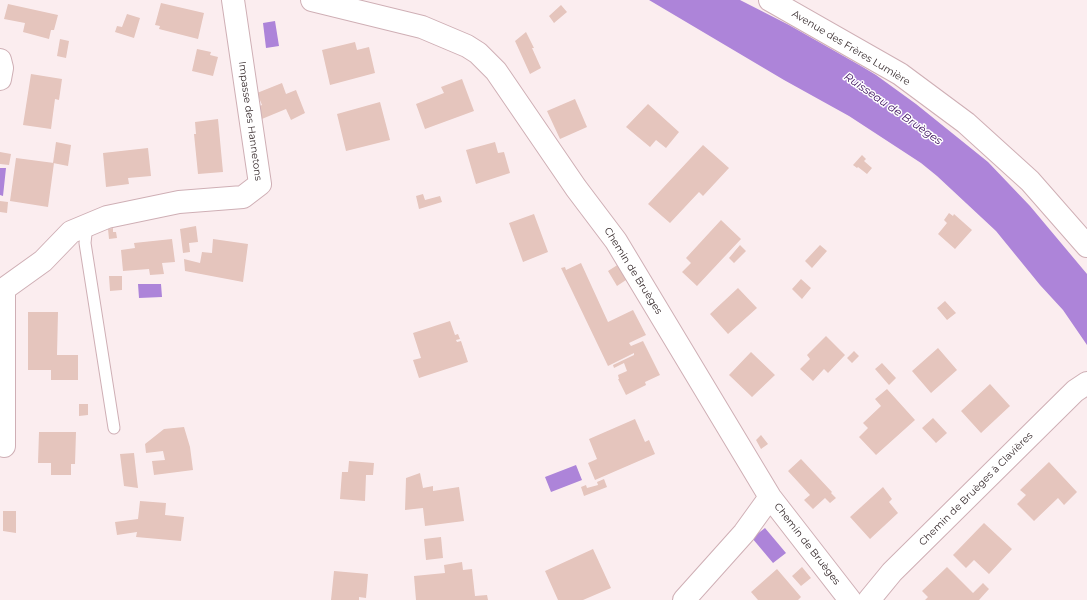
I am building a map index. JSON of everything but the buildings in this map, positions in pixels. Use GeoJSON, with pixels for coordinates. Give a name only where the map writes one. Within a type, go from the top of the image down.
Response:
{"type":"FeatureCollection","features":[{"type":"Feature","properties":{"kind":"street","name":"Impasse des Hannetons"},"geometry":{"type":"LineString","coordinates":[[4,446],[4,289],[43,261],[71,232],[87,225],[107,217],[179,202],[243,197],[260,184],[233,0]]}},
{"type":"Feature","properties":{"kind":"street","name":"Chemin de Bruèges"},"geometry":{"type":"LineString","coordinates":[[312,0],[422,27],[466,46],[478,54],[496,71],[576,188],[616,241],[770,497],[850,600]]}},
{"type":"Feature","properties":{"kind":"street","name":"Avenue des Frères Lumière"},"geometry":{"type":"LineString","coordinates":[[770,0],[900,74],[966,123],[1030,180],[1087,246]]}},
{"type":"Feature","properties":{"kind":"street"},"geometry":{"type":"LineString","coordinates":[[0,60],[2,68],[0,80]]}},
{"type":"Feature","properties":{"kind":"street","name":"Chemin de Bruèges à Clavières"},"geometry":{"type":"LineString","coordinates":[[868,600],[898,566],[1075,391],[1087,383]]}},
{"type":"Feature","properties":{"kind":"street"},"geometry":{"type":"LineString","coordinates":[[684,600],[744,533],[770,497]]}},
{"type":"Feature","properties":{"kind":"lane"},"geometry":{"type":"LineString","coordinates":[[87,225],[85,242],[114,428]]}},
{"type":"Feature","properties":{"kind":"water","name":"Ruisseau de Bruèges"},"geometry":{"type":"Polygon","coordinates":[[[649,0],[740,0],[789,25],[861,66],[916,104],[988,162],[1030,206],[1087,274],[1087,345],[1063,310],[1040,285],[996,231],[921,163],[849,116],[784,80],[649,0]]]}},
{"type":"Feature","properties":{"kind":"water"},"geometry":{"type":"Polygon","coordinates":[[[275,21],[279,46],[266,48],[263,23],[275,21]]]}},
{"type":"Feature","properties":{"kind":"water"},"geometry":{"type":"Polygon","coordinates":[[[0,168],[6,168],[3,196],[0,195],[0,168]]]}},
{"type":"Feature","properties":{"kind":"water"},"geometry":{"type":"Polygon","coordinates":[[[138,284],[161,284],[162,297],[139,298],[138,284]]]}},
{"type":"Feature","properties":{"kind":"water"},"geometry":{"type":"Polygon","coordinates":[[[576,465],[582,480],[551,492],[545,477],[576,465]]]}},
{"type":"Feature","properties":{"kind":"water"},"geometry":{"type":"Polygon","coordinates":[[[765,528],[786,553],[773,563],[752,538],[765,528]]]}}]}
